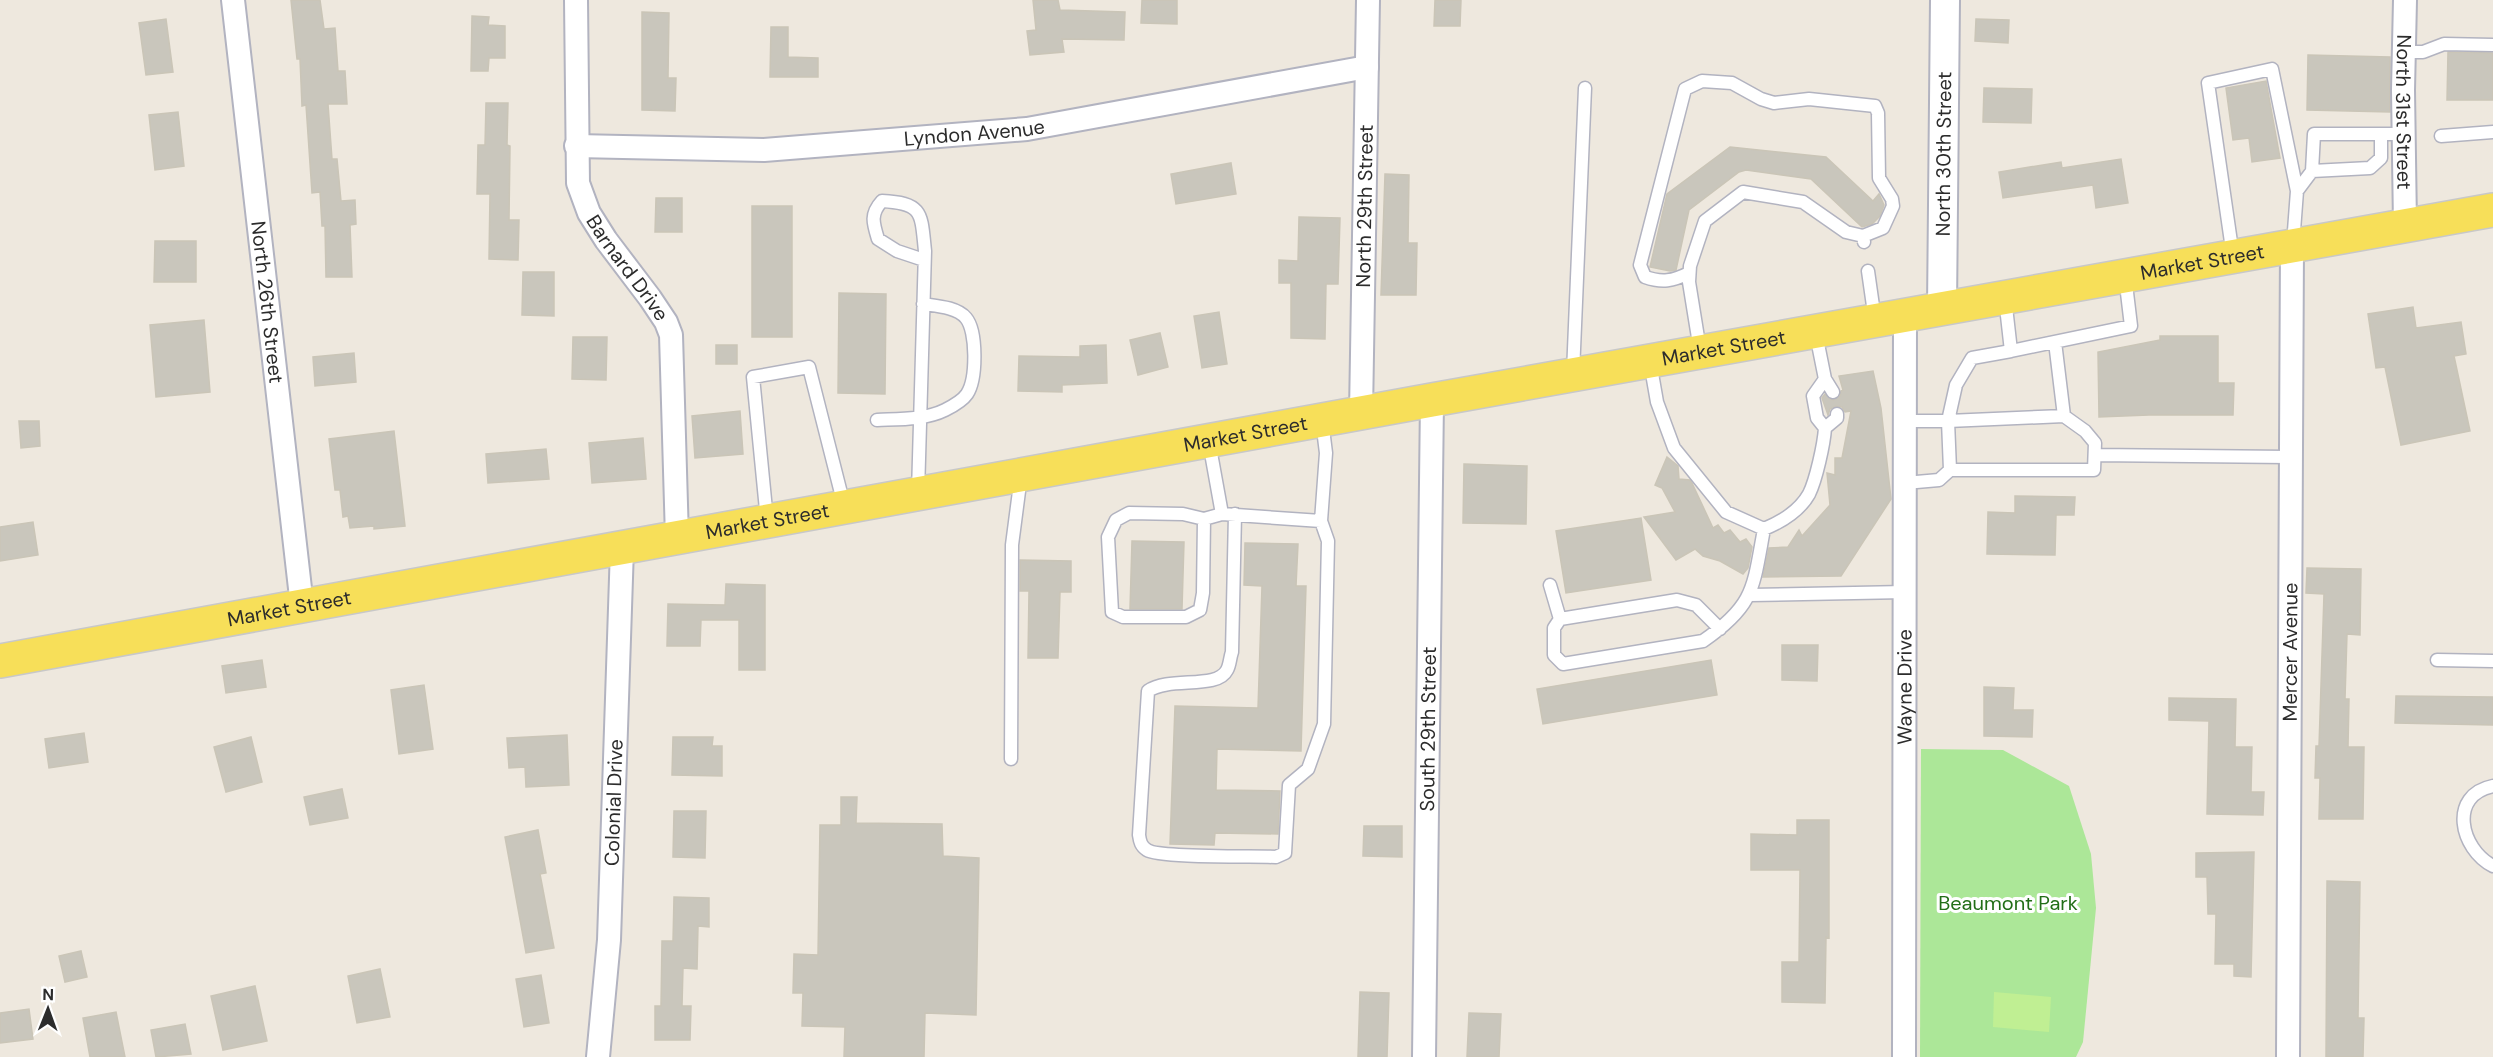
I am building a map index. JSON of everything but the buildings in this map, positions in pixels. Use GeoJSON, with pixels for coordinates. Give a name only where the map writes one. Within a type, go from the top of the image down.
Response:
{"type":"FeatureCollection","features":[{"type":"Feature","properties":{"kind":"main road","name":"Market Street"},"geometry":{"type":"LineString","coordinates":[[0,662],[1432,400],[2493,210]]}},
{"type":"Feature","properties":{"kind":"street","name":"North 26th Street"},"geometry":{"type":"LineString","coordinates":[[233,0],[302,606]]}},
{"type":"Feature","properties":{"kind":"street","name":"Barnard Drive"},"geometry":{"type":"LineString","coordinates":[[576,0],[578,183],[589,213],[606,240],[650,298],[666,322],[671,335],[677,538]]}},
{"type":"Feature","properties":{"kind":"street","name":"North 29th Street"},"geometry":{"type":"LineString","coordinates":[[1361,413],[1368,0]]}},
{"type":"Feature","properties":{"kind":"street","name":"North 30th Street"},"geometry":{"type":"LineString","coordinates":[[1942,308],[1945,0]]}},
{"type":"Feature","properties":{"kind":"street","name":"North 31st Street"},"geometry":{"type":"LineString","coordinates":[[2405,0],[2404,52],[2393,134],[2406,225]]}},
{"type":"Feature","properties":{"kind":"street","name":"Lyndon Avenue"},"geometry":{"type":"LineString","coordinates":[[576,146],[764,150],[1027,129],[1367,67]]}},
{"type":"Feature","properties":{"kind":"street","name":"Mercer Avenue"},"geometry":{"type":"LineString","coordinates":[[2288,1057],[2292,246]]}},
{"type":"Feature","properties":{"kind":"street","name":"Wayne Drive"},"geometry":{"type":"LineString","coordinates":[[1890,318],[1905,421],[1904,1057]]}},
{"type":"Feature","properties":{"kind":"street","name":"South 29th Street"},"geometry":{"type":"LineString","coordinates":[[1424,1057],[1432,400]]}},
{"type":"Feature","properties":{"kind":"street","name":"Colonial Drive"},"geometry":{"type":"LineString","coordinates":[[592,1056],[609,940],[622,548]]}},
{"type":"Feature","properties":{"kind":"lane"},"geometry":{"type":"LineString","coordinates":[[2404,52],[2423,52],[2444,44],[2493,45]]}},
{"type":"Feature","properties":{"kind":"lane"},"geometry":{"type":"LineString","coordinates":[[2233,256],[2208,83],[2272,69],[2297,191],[2292,246]]}},
{"type":"Feature","properties":{"kind":"lane"},"geometry":{"type":"LineString","coordinates":[[1689,273],[1675,280],[1658,282],[1645,277],[1640,265],[1685,89],[1702,81],[1732,83],[1761,99],[1774,103],[1809,99],[1875,106],[1878,113],[1879,178],[1892,199],[1893,206],[1883,228],[1863,239],[1846,232],[1803,202],[1743,192],[1705,221],[1689,273],[1701,352]]}},
{"type":"Feature","properties":{"kind":"lane"},"geometry":{"type":"LineString","coordinates":[[1573,375],[1585,88]]}},
{"type":"Feature","properties":{"kind":"lane"},"geometry":{"type":"LineString","coordinates":[[2441,136],[2493,132]]}},
{"type":"Feature","properties":{"kind":"lane"},"geometry":{"type":"LineString","coordinates":[[2297,191],[2312,171],[2314,134],[2393,134],[2381,158],[2370,168],[2312,171]]}},
{"type":"Feature","properties":{"kind":"lane"},"geometry":{"type":"LineString","coordinates":[[918,494],[924,260],[921,218],[914,208],[903,202],[882,201],[874,210],[873,222],[878,239],[897,251],[924,260]]}},
{"type":"Feature","properties":{"kind":"lane"},"geometry":{"type":"LineString","coordinates":[[1868,271],[1890,318]]}},
{"type":"Feature","properties":{"kind":"lane"},"geometry":{"type":"LineString","coordinates":[[1950,470],[1948,421],[1956,385],[1972,358],[2131,326],[2125,276]]}},
{"type":"Feature","properties":{"kind":"lane"},"geometry":{"type":"LineString","coordinates":[[2004,297],[2011,351]]}},
{"type":"Feature","properties":{"kind":"lane"},"geometry":{"type":"LineString","coordinates":[[877,420],[920,417],[944,411],[967,395],[971,385],[974,332],[965,316],[954,310],[923,304]]}},
{"type":"Feature","properties":{"kind":"lane"},"geometry":{"type":"LineString","coordinates":[[1816,331],[1825,379],[1833,392]]}},
{"type":"Feature","properties":{"kind":"lane"},"geometry":{"type":"LineString","coordinates":[[2055,342],[2064,416]]}},
{"type":"Feature","properties":{"kind":"lane"},"geometry":{"type":"LineString","coordinates":[[1649,361],[1657,402],[1674,448],[1726,512],[1764,530]]}},
{"type":"Feature","properties":{"kind":"lane"},"geometry":{"type":"LineString","coordinates":[[767,521],[753,377],[809,367],[845,507]]}},
{"type":"Feature","properties":{"kind":"lane"},"geometry":{"type":"LineString","coordinates":[[1764,530],[1784,520],[1809,494],[1824,442],[1825,428],[1816,418],[1813,396],[1825,379]]}},
{"type":"Feature","properties":{"kind":"lane"},"geometry":{"type":"LineString","coordinates":[[1825,428],[1837,418],[1837,414]]}},
{"type":"Feature","properties":{"kind":"lane"},"geometry":{"type":"LineString","coordinates":[[1905,421],[2064,416],[2085,431],[2096,443],[2094,470],[1950,470],[1939,480],[1905,483]]}},
{"type":"Feature","properties":{"kind":"lane"},"geometry":{"type":"LineString","coordinates":[[1209,441],[1228,514],[1232,652],[1227,671],[1218,679],[1173,682],[1157,685],[1148,691],[1139,835],[1141,845],[1149,852],[1171,855],[1276,857],[1285,853],[1289,785],[1308,769],[1324,724],[1328,541],[1321,521],[1326,453],[1322,420]]}},
{"type":"Feature","properties":{"kind":"lane"},"geometry":{"type":"LineString","coordinates":[[2095,455],[2291,457]]}},
{"type":"Feature","properties":{"kind":"lane"},"geometry":{"type":"LineString","coordinates":[[1011,759],[1012,545],[1021,475]]}},
{"type":"Feature","properties":{"kind":"lane"},"geometry":{"type":"LineString","coordinates":[[1204,519],[1203,593],[1200,610],[1186,617],[1123,616],[1112,612],[1108,537],[1116,520],[1129,513],[1183,514],[1204,519],[1228,514],[1321,521]]}},
{"type":"Feature","properties":{"kind":"lane"},"geometry":{"type":"LineString","coordinates":[[1720,630],[1696,605],[1677,600],[1560,619],[1554,628],[1554,655],[1563,664],[1703,641],[1720,630],[1735,617],[1750,595],[1764,530]]}},
{"type":"Feature","properties":{"kind":"lane"},"geometry":{"type":"LineString","coordinates":[[1550,585],[1560,619]]}},
{"type":"Feature","properties":{"kind":"lane"},"geometry":{"type":"LineString","coordinates":[[1750,595],[1905,592]]}},
{"type":"Feature","properties":{"kind":"lane"},"geometry":{"type":"LineString","coordinates":[[2437,660],[2493,661]]}},
{"type":"Feature","properties":{"kind":"lane"},"geometry":{"type":"LineString","coordinates":[[2493,786],[2484,788],[2469,800],[2463,816],[2463,831],[2470,846],[2480,858],[2493,866]]}},
{"type":"Feature","properties":{"kind":"green space","name":"Beaumont Park"},"geometry":{"type":"Polygon","coordinates":[[[1921,749],[2003,750],[2069,786],[2091,854],[2096,908],[2083,1042],[2076,1057],[1920,1057],[1921,749]]]}},
{"type":"Feature","properties":{"kind":"green space"},"geometry":{"type":"Polygon","coordinates":[[[1994,992],[2051,997],[2049,1032],[1993,1027],[1994,992]]]}}]}
